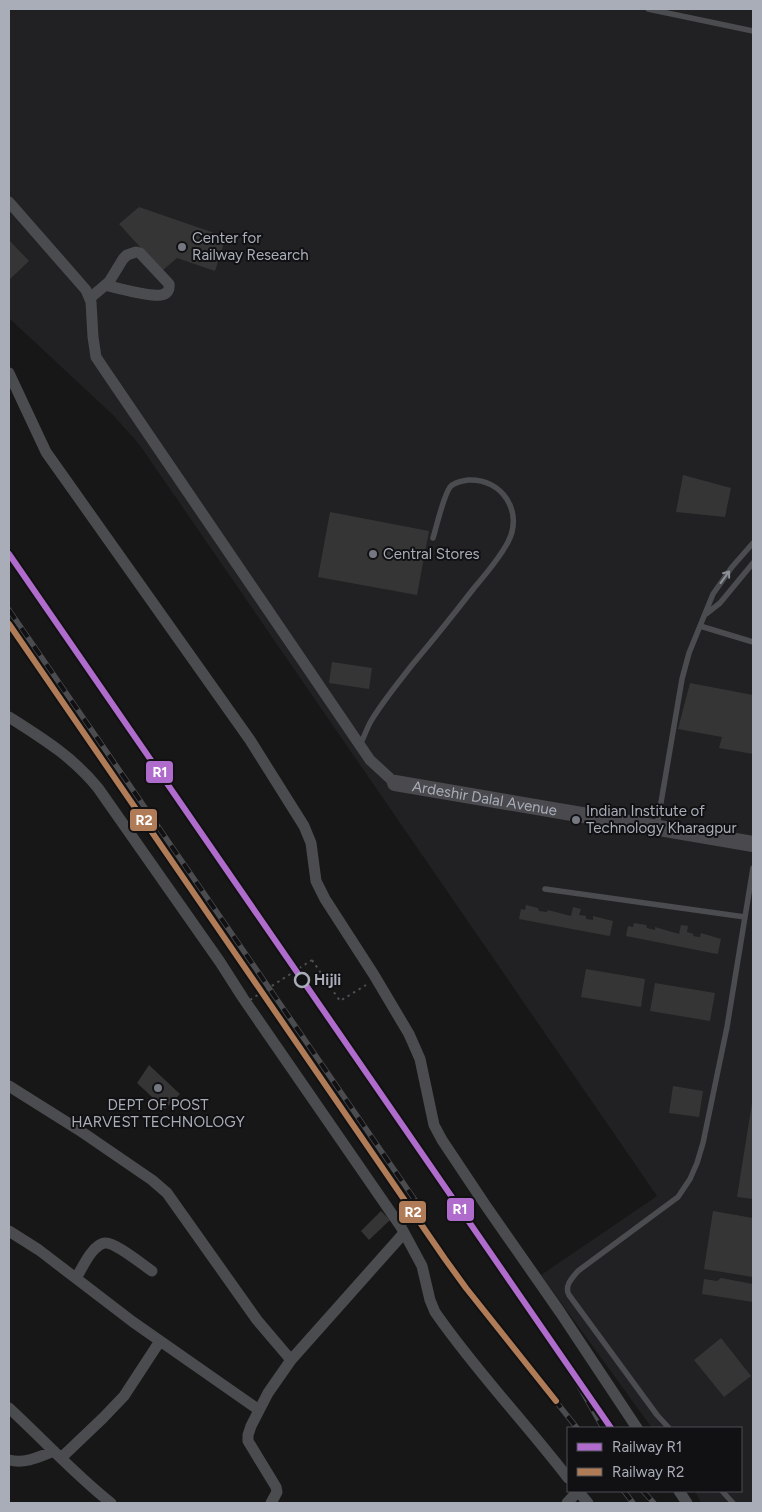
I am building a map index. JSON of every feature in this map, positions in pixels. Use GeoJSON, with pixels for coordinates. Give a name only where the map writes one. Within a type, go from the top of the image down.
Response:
{"type":"FeatureCollection","features":[{"type":"Feature","properties":{"kind":"street"},"geometry":{"type":"LineString","coordinates":[[9,202],[86,290],[91,302],[96,357],[370,760],[395,783]]}},
{"type":"Feature","properties":{"kind":"street"},"geometry":{"type":"LineString","coordinates":[[90,298],[105,285],[109,282],[123,259],[127,255],[136,252],[140,253],[170,287],[165,294],[155,295],[105,285]]}},
{"type":"Feature","properties":{"kind":"street"},"geometry":{"type":"LineString","coordinates":[[9,373],[46,452],[250,740],[304,826],[310,844],[316,881],[325,899],[395,1009],[420,1059],[434,1125],[442,1140],[636,1427]]}},
{"type":"Feature","properties":{"kind":"street"},"geometry":{"type":"LineString","coordinates":[[9,717],[56,747],[86,773],[98,788],[359,1164],[404,1233],[422,1266],[430,1300],[435,1312],[503,1400],[567,1477]]}},
{"type":"Feature","properties":{"kind":"street","name":"Ardeshir Dalal Avenue"},"geometry":{"type":"LineString","coordinates":[[395,783],[753,844]]}},
{"type":"Feature","properties":{"kind":"street"},"geometry":{"type":"LineString","coordinates":[[9,1086],[79,1130],[152,1180],[166,1193],[257,1320],[291,1360]]}},
{"type":"Feature","properties":{"kind":"street"},"geometry":{"type":"LineString","coordinates":[[9,1231],[39,1250],[160,1341],[259,1410]]}},
{"type":"Feature","properties":{"kind":"street"},"geometry":{"type":"LineString","coordinates":[[271,1503],[276,1492],[276,1486],[248,1441],[248,1435],[259,1410],[268,1393],[291,1360],[404,1233]]}},
{"type":"Feature","properties":{"kind":"street"},"geometry":{"type":"LineString","coordinates":[[76,1278],[92,1252],[105,1243],[126,1252],[152,1271]]}},
{"type":"Feature","properties":{"kind":"street"},"geometry":{"type":"LineString","coordinates":[[9,1460],[19,1462],[57,1455],[103,1418],[124,1396],[160,1341]]}},
{"type":"Feature","properties":{"kind":"street"},"geometry":{"type":"LineString","coordinates":[[9,1408],[74,1472],[111,1503]]}},
{"type":"Feature","properties":{"kind":"street"},"geometry":{"type":"LineString","coordinates":[[566,1503],[577,1492]]}},
{"type":"Feature","properties":{"kind":"street"},"geometry":{"type":"LineString","coordinates":[[579,1492],[588,1503]]}},
{"type":"Feature","properties":{"kind":"street"},"geometry":{"type":"LineString","coordinates":[[679,1492],[687,1503]]}},
{"type":"Feature","properties":{"kind":"lane"},"geometry":{"type":"LineString","coordinates":[[648,9],[753,31]]}},
{"type":"Feature","properties":{"kind":"lane"},"geometry":{"type":"LineString","coordinates":[[360,745],[385,698],[475,588],[509,542],[513,511],[508,501],[497,488],[482,482],[468,480],[458,482],[451,487],[446,496],[433,538]]}},
{"type":"Feature","properties":{"kind":"lane"},"geometry":{"type":"LineString","coordinates":[[657,828],[682,679],[689,652],[713,594],[732,567],[753,543]]}},
{"type":"Feature","properties":{"kind":"lane"},"geometry":{"type":"LineString","coordinates":[[705,615],[720,603],[753,563]]}},
{"type":"Feature","properties":{"kind":"lane"},"geometry":{"type":"LineString","coordinates":[[700,626],[753,642]]}},
{"type":"Feature","properties":{"kind":"lane"},"geometry":{"type":"LineString","coordinates":[[668,1427],[657,1415],[569,1295],[567,1286],[578,1271],[678,1197],[693,1171],[703,1143],[722,1054],[753,868]]}},
{"type":"Feature","properties":{"kind":"lane"},"geometry":{"type":"LineString","coordinates":[[545,889],[745,917]]}},
{"type":"Feature","properties":{"kind":"lane"},"geometry":{"type":"LineString","coordinates":[[723,1492],[733,1503]]}},
{"type":"Feature","properties":{"kind":"path"},"geometry":{"type":"LineString","coordinates":[[250,1000],[312,960],[340,1001],[376,979]]}},
{"type":"Feature","properties":{"kind":"shaded area","name":"Indian Institute of Technology Kharagpur"},"geometry":{"type":"Polygon","coordinates":[[[9,9],[753,9],[753,1503],[701,1503],[696,1492],[742,1492],[742,1427],[651,1427],[541,1275],[657,1196],[139,444],[113,415],[9,318],[9,9]]]}},
{"type":"Feature","properties":{"kind":"building","name":"Center for Railway Research"},"geometry":{"type":"Polygon","coordinates":[[[139,207],[226,237],[215,271],[177,258],[162,271],[119,224],[139,207]]]}},
{"type":"Feature","properties":{"kind":"building"},"geometry":{"type":"Polygon","coordinates":[[[9,240],[29,261],[9,280],[9,240]]]}},
{"type":"Feature","properties":{"kind":"building"},"geometry":{"type":"Polygon","coordinates":[[[683,475],[731,488],[725,517],[676,512],[683,475]]]}},
{"type":"Feature","properties":{"kind":"building","name":"Central Stores"},"geometry":{"type":"Polygon","coordinates":[[[330,512],[429,531],[417,595],[318,577],[330,512]]]}},
{"type":"Feature","properties":{"kind":"building"},"geometry":{"type":"Polygon","coordinates":[[[332,662],[372,668],[369,689],[329,683],[332,662]]]}},
{"type":"Feature","properties":{"kind":"building"},"geometry":{"type":"Polygon","coordinates":[[[690,683],[753,695],[753,754],[719,748],[722,737],[678,729],[690,683]]]}},
{"type":"Feature","properties":{"kind":"building"},"geometry":{"type":"Polygon","coordinates":[[[526,905],[538,908],[539,911],[547,912],[548,910],[571,916],[573,907],[581,909],[579,915],[586,916],[586,919],[593,920],[593,916],[613,921],[610,935],[519,919],[521,909],[525,910],[526,905]]]}},
{"type":"Feature","properties":{"kind":"building"},"geometry":{"type":"Polygon","coordinates":[[[634,923],[646,925],[647,928],[655,930],[655,927],[679,934],[681,925],[688,926],[687,932],[694,934],[693,936],[700,937],[701,933],[721,939],[718,953],[626,936],[628,926],[633,927],[634,923]]]}},
{"type":"Feature","properties":{"kind":"building"},"geometry":{"type":"Polygon","coordinates":[[[586,969],[645,979],[641,1007],[581,997],[586,969]]]}},
{"type":"Feature","properties":{"kind":"building"},"geometry":{"type":"Polygon","coordinates":[[[655,983],[715,993],[710,1021],[650,1011],[655,983]]]}},
{"type":"Feature","properties":{"kind":"building","name":"DEPT OF POST HARVEST TECHNOLOGY"},"geometry":{"type":"Polygon","coordinates":[[[149,1065],[180,1094],[165,1109],[137,1083],[149,1065]]]}},
{"type":"Feature","properties":{"kind":"building"},"geometry":{"type":"Polygon","coordinates":[[[673,1086],[703,1091],[699,1117],[669,1113],[673,1086]]]}},
{"type":"Feature","properties":{"kind":"building"},"geometry":{"type":"Polygon","coordinates":[[[753,1104],[753,1199],[737,1197],[753,1104]]]}},
{"type":"Feature","properties":{"kind":"building"},"geometry":{"type":"Polygon","coordinates":[[[381,1211],[390,1220],[369,1240],[361,1231],[381,1211]]]}},
{"type":"Feature","properties":{"kind":"building"},"geometry":{"type":"Polygon","coordinates":[[[713,1211],[753,1218],[753,1277],[704,1269],[713,1211]]]}},
{"type":"Feature","properties":{"kind":"building"},"geometry":{"type":"Polygon","coordinates":[[[721,1278],[753,1284],[753,1302],[702,1294],[704,1279],[717,1281],[721,1278]]]}},
{"type":"Feature","properties":{"kind":"building"},"geometry":{"type":"Polygon","coordinates":[[[721,1338],[751,1376],[724,1397],[694,1360],[721,1338]]]}},
{"type":"Feature","properties":{"kind":"railway"},"geometry":{"type":"LineString","coordinates":[[9,610],[417,1203]]}},
{"type":"Feature","properties":{"kind":"railway"},"geometry":{"type":"LineString","coordinates":[[321,1079],[466,1288],[576,1427]]}},
{"type":"Feature","properties":{"kind":"railway"},"geometry":{"type":"LineString","coordinates":[[566,1363],[602,1427]]}},
{"type":"Feature","properties":{"kind":"railway"},"geometry":{"type":"LineString","coordinates":[[625,1492],[633,1503]]}},
{"type":"Feature","properties":{"kind":"railway"},"geometry":{"type":"LineString","coordinates":[[644,1492],[654,1503]]}},
{"type":"Feature","properties":{"kind":"rail line","name":"R1"},"geometry":{"type":"LineString","coordinates":[[9,554],[610,1427]]}},
{"type":"Feature","properties":{"kind":"rail line","name":"R2"},"geometry":{"type":"LineString","coordinates":[[9,624],[445,1259],[556,1401]]}},
{"type":"Feature","properties":{"kind":"place","name":"Center for Railway Research"},"geometry":{"type":"Point","coordinates":[182,247]}},
{"type":"Feature","properties":{"kind":"place","name":"Central Stores"},"geometry":{"type":"Point","coordinates":[373,554]}},
{"type":"Feature","properties":{"kind":"place","name":"Indian Institute of Technology Kharagpur"},"geometry":{"type":"Point","coordinates":[576,820]}},
{"type":"Feature","properties":{"kind":"place","name":"Hijli"},"geometry":{"type":"Point","coordinates":[302,980]}},
{"type":"Feature","properties":{"kind":"place","name":"DEPT OF POST HARVEST TECHNOLOGY"},"geometry":{"type":"Point","coordinates":[158,1088]}}]}
